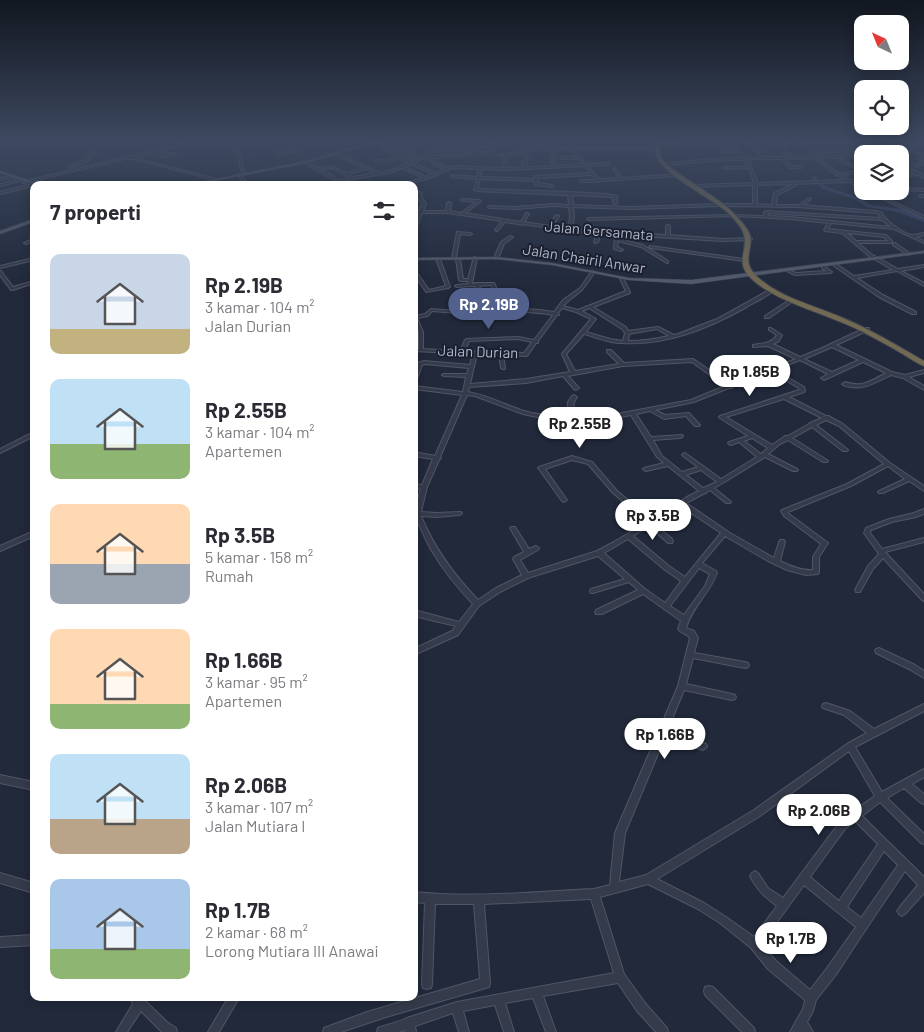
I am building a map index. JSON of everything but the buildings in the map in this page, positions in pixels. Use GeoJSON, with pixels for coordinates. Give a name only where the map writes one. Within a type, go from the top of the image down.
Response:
{"type":"FeatureCollection","features":[{"type":"Feature","properties":{"kind":"highway"},"geometry":{"type":"LineString","coordinates":[[698,190],[734,216],[745,230],[748,239],[748,264],[752,274],[780,292],[866,330],[924,362]]}},
{"type":"Feature","properties":{"kind":"highway"},"geometry":{"type":"LineString","coordinates":[[748,239],[744,260],[752,274],[773,290],[793,300],[866,330]]}},
{"type":"Feature","properties":{"kind":"main road"},"geometry":{"type":"LineString","coordinates":[[0,233],[30,222]]}},
{"type":"Feature","properties":{"kind":"main road"},"geometry":{"type":"LineString","coordinates":[[752,274],[924,253]]}},
{"type":"Feature","properties":{"kind":"main road"},"geometry":{"type":"LineString","coordinates":[[752,274],[822,267],[924,253]]}},
{"type":"Feature","properties":{"kind":"main road","name":"Jalan Chairil Anwar"},"geometry":{"type":"LineString","coordinates":[[418,258],[475,258],[544,264],[622,279],[678,283],[713,281],[752,274]]}},
{"type":"Feature","properties":{"kind":"main road","name":"Jalan Chairil Anwar"},"geometry":{"type":"LineString","coordinates":[[418,258],[496,258],[552,264],[592,273],[652,281],[713,281]]}},
{"type":"Feature","properties":{"kind":"street"},"geometry":{"type":"LineString","coordinates":[[0,194],[14,190]]}},
{"type":"Feature","properties":{"kind":"street"},"geometry":{"type":"LineString","coordinates":[[482,190],[546,192],[550,194],[597,194],[615,196],[615,203]]}},
{"type":"Feature","properties":{"kind":"street"},"geometry":{"type":"LineString","coordinates":[[597,194],[598,190]]}},
{"type":"Feature","properties":{"kind":"street"},"geometry":{"type":"LineString","coordinates":[[755,190],[755,204]]}},
{"type":"Feature","properties":{"kind":"street"},"geometry":{"type":"LineString","coordinates":[[774,206],[775,194],[783,190]]}},
{"type":"Feature","properties":{"kind":"street"},"geometry":{"type":"LineString","coordinates":[[418,220],[424,204],[420,193]]}},
{"type":"Feature","properties":{"kind":"street"},"geometry":{"type":"LineString","coordinates":[[570,193],[572,222],[570,230]]}},
{"type":"Feature","properties":{"kind":"street"},"geometry":{"type":"LineString","coordinates":[[800,206],[809,199]]}},
{"type":"Feature","properties":{"kind":"street"},"geometry":{"type":"LineString","coordinates":[[462,214],[479,200],[463,200]]}},
{"type":"Feature","properties":{"kind":"street"},"geometry":{"type":"LineString","coordinates":[[887,200],[924,217]]}},
{"type":"Feature","properties":{"kind":"street"},"geometry":{"type":"LineString","coordinates":[[888,200],[924,217]]}},
{"type":"Feature","properties":{"kind":"street"},"geometry":{"type":"LineString","coordinates":[[448,212],[449,203]]}},
{"type":"Feature","properties":{"kind":"street"},"geometry":{"type":"LineString","coordinates":[[490,207],[570,206],[631,208],[755,204],[877,212],[894,228],[924,242]]}},
{"type":"Feature","properties":{"kind":"street"},"geometry":{"type":"LineString","coordinates":[[914,212],[924,210]]}},
{"type":"Feature","properties":{"kind":"street","name":"Jalan Gersamata"},"geometry":{"type":"LineString","coordinates":[[418,212],[448,212],[521,224],[618,236],[748,239]]}},
{"type":"Feature","properties":{"kind":"street"},"geometry":{"type":"LineString","coordinates":[[766,216],[766,212],[770,212],[883,219]]}},
{"type":"Feature","properties":{"kind":"street"},"geometry":{"type":"LineString","coordinates":[[521,224],[527,214]]}},
{"type":"Feature","properties":{"kind":"street"},"geometry":{"type":"LineString","coordinates":[[551,227],[557,216]]}},
{"type":"Feature","properties":{"kind":"street"},"geometry":{"type":"LineString","coordinates":[[589,219],[766,216],[894,228]]}},
{"type":"Feature","properties":{"kind":"street"},"geometry":{"type":"LineString","coordinates":[[497,230],[504,221]]}},
{"type":"Feature","properties":{"kind":"street"},"geometry":{"type":"LineString","coordinates":[[830,222],[826,230],[884,236],[891,242],[854,242]]}},
{"type":"Feature","properties":{"kind":"street"},"geometry":{"type":"LineString","coordinates":[[668,226],[668,236]]}},
{"type":"Feature","properties":{"kind":"street"},"geometry":{"type":"LineString","coordinates":[[843,232],[877,259],[924,285]]}},
{"type":"Feature","properties":{"kind":"street"},"geometry":{"type":"LineString","coordinates":[[470,234],[458,233],[456,258],[461,280],[476,284],[493,284],[503,306]]}},
{"type":"Feature","properties":{"kind":"street"},"geometry":{"type":"LineString","coordinates":[[596,242],[600,233]]}},
{"type":"Feature","properties":{"kind":"street"},"geometry":{"type":"LineString","coordinates":[[913,236],[924,234]]}},
{"type":"Feature","properties":{"kind":"street"},"geometry":{"type":"LineString","coordinates":[[621,250],[615,249],[618,236],[644,247],[667,262]]}},
{"type":"Feature","properties":{"kind":"street"},"geometry":{"type":"LineString","coordinates":[[496,258],[502,243],[511,237]]}},
{"type":"Feature","properties":{"kind":"street"},"geometry":{"type":"LineString","coordinates":[[26,242],[30,241]]}},
{"type":"Feature","properties":{"kind":"street"},"geometry":{"type":"LineString","coordinates":[[894,244],[909,254]]}},
{"type":"Feature","properties":{"kind":"street"},"geometry":{"type":"LineString","coordinates":[[652,247],[744,260]]}},
{"type":"Feature","properties":{"kind":"street"},"geometry":{"type":"LineString","coordinates":[[470,282],[475,258]]}},
{"type":"Feature","properties":{"kind":"street"},"geometry":{"type":"LineString","coordinates":[[418,277],[428,291],[447,287],[438,259]]}},
{"type":"Feature","properties":{"kind":"street"},"geometry":{"type":"LineString","coordinates":[[0,267],[30,261]]}},
{"type":"Feature","properties":{"kind":"street"},"geometry":{"type":"LineString","coordinates":[[836,265],[881,296],[914,313]]}},
{"type":"Feature","properties":{"kind":"street"},"geometry":{"type":"LineString","coordinates":[[852,277],[924,266]]}},
{"type":"Feature","properties":{"kind":"street"},"geometry":{"type":"LineString","coordinates":[[789,271],[798,274],[830,273],[822,267]]}},
{"type":"Feature","properties":{"kind":"street"},"geometry":{"type":"LineString","coordinates":[[0,272],[12,289],[30,283]]}},
{"type":"Feature","properties":{"kind":"street","name":"Jalan Durian"},"geometry":{"type":"LineString","coordinates":[[421,350],[525,355],[557,314],[566,299],[581,289],[592,273]]}},
{"type":"Feature","properties":{"kind":"street"},"geometry":{"type":"LineString","coordinates":[[913,280],[924,278]]}},
{"type":"Feature","properties":{"kind":"street"},"geometry":{"type":"LineString","coordinates":[[578,311],[628,292],[622,279]]}},
{"type":"Feature","properties":{"kind":"street"},"geometry":{"type":"LineString","coordinates":[[457,286],[470,282]]}},
{"type":"Feature","properties":{"kind":"street"},"geometry":{"type":"LineString","coordinates":[[476,284],[486,305]]}},
{"type":"Feature","properties":{"kind":"street"},"geometry":{"type":"LineString","coordinates":[[582,332],[625,342],[672,336],[697,330],[722,319],[773,290]]}},
{"type":"Feature","properties":{"kind":"street"},"geometry":{"type":"LineString","coordinates":[[466,292],[480,291]]}},
{"type":"Feature","properties":{"kind":"street"},"geometry":{"type":"LineString","coordinates":[[767,317],[793,300]]}},
{"type":"Feature","properties":{"kind":"street"},"geometry":{"type":"LineString","coordinates":[[562,307],[578,311],[594,320],[564,354],[567,364],[573,373]]}},
{"type":"Feature","properties":{"kind":"street"},"geometry":{"type":"LineString","coordinates":[[590,307],[614,320],[624,328],[626,333],[625,342]]}},
{"type":"Feature","properties":{"kind":"street"},"geometry":{"type":"LineString","coordinates":[[418,316],[426,315],[430,310],[506,316],[510,313],[520,312],[557,314]]}},
{"type":"Feature","properties":{"kind":"street"},"geometry":{"type":"LineString","coordinates":[[418,324],[421,332],[421,350]]}},
{"type":"Feature","properties":{"kind":"street"},"geometry":{"type":"LineString","coordinates":[[626,333],[659,328],[672,336]]}},
{"type":"Feature","properties":{"kind":"street"},"geometry":{"type":"LineString","coordinates":[[755,346],[769,344],[777,340],[780,335],[771,329]]}},
{"type":"Feature","properties":{"kind":"street"},"geometry":{"type":"LineString","coordinates":[[466,390],[525,412],[569,420],[601,419],[692,401],[801,359],[866,330]]}},
{"type":"Feature","properties":{"kind":"street"},"geometry":{"type":"LineString","coordinates":[[462,352],[467,340],[515,338],[536,342]]}},
{"type":"Feature","properties":{"kind":"street"},"geometry":{"type":"LineString","coordinates":[[769,344],[832,374]]}},
{"type":"Feature","properties":{"kind":"street"},"geometry":{"type":"LineString","coordinates":[[832,345],[890,373],[905,377],[924,388]]}},
{"type":"Feature","properties":{"kind":"street"},"geometry":{"type":"LineString","coordinates":[[610,351],[622,365]]}},
{"type":"Feature","properties":{"kind":"street"},"geometry":{"type":"LineString","coordinates":[[418,505],[466,390],[468,376],[476,354]]}},
{"type":"Feature","properties":{"kind":"street"},"geometry":{"type":"LineString","coordinates":[[501,355],[503,368]]}},
{"type":"Feature","properties":{"kind":"street"},"geometry":{"type":"LineString","coordinates":[[418,387],[466,390],[622,365],[694,360],[730,387]]}},
{"type":"Feature","properties":{"kind":"street"},"geometry":{"type":"LineString","coordinates":[[824,378],[863,360]]}},
{"type":"Feature","properties":{"kind":"street"},"geometry":{"type":"LineString","coordinates":[[418,371],[424,362],[471,367]]}},
{"type":"Feature","properties":{"kind":"street"},"geometry":{"type":"LineString","coordinates":[[724,365],[746,380]]}},
{"type":"Feature","properties":{"kind":"street"},"geometry":{"type":"LineString","coordinates":[[772,370],[803,388],[802,391],[722,417],[772,448]]}},
{"type":"Feature","properties":{"kind":"street"},"geometry":{"type":"LineString","coordinates":[[905,377],[924,372]]}},
{"type":"Feature","properties":{"kind":"street"},"geometry":{"type":"LineString","coordinates":[[845,384],[852,388],[860,388],[890,373]]}},
{"type":"Feature","properties":{"kind":"street"},"geometry":{"type":"LineString","coordinates":[[564,374],[576,388]]}},
{"type":"Feature","properties":{"kind":"street"},"geometry":{"type":"LineString","coordinates":[[444,375],[468,376]]}},
{"type":"Feature","properties":{"kind":"street"},"geometry":{"type":"LineString","coordinates":[[569,420],[574,397]]}},
{"type":"Feature","properties":{"kind":"street"},"geometry":{"type":"LineString","coordinates":[[785,397],[827,417],[851,432],[888,464],[924,489]]}},
{"type":"Feature","properties":{"kind":"street"},"geometry":{"type":"LineString","coordinates":[[652,410],[664,417],[688,415],[698,425]]}},
{"type":"Feature","properties":{"kind":"street"},"geometry":{"type":"LineString","coordinates":[[633,413],[660,457],[704,492]]}},
{"type":"Feature","properties":{"kind":"street"},"geometry":{"type":"LineString","coordinates":[[418,650],[445,640],[455,633],[477,604],[526,576],[599,553],[630,537],[682,503],[721,482],[787,437],[827,417]]}},
{"type":"Feature","properties":{"kind":"street"},"geometry":{"type":"LineString","coordinates":[[812,424],[845,450]]}},
{"type":"Feature","properties":{"kind":"street"},"geometry":{"type":"LineString","coordinates":[[0,451],[30,436]]}},
{"type":"Feature","properties":{"kind":"street"},"geometry":{"type":"LineString","coordinates":[[650,439],[680,436]]}},
{"type":"Feature","properties":{"kind":"street"},"geometry":{"type":"LineString","coordinates":[[731,443],[753,436]]}},
{"type":"Feature","properties":{"kind":"street"},"geometry":{"type":"LineString","coordinates":[[787,437],[825,461]]}},
{"type":"Feature","properties":{"kind":"street"},"geometry":{"type":"LineString","coordinates":[[739,440],[763,455],[795,470]]}},
{"type":"Feature","properties":{"kind":"street"},"geometry":{"type":"LineString","coordinates":[[418,455],[438,458]]}},
{"type":"Feature","properties":{"kind":"street"},"geometry":{"type":"LineString","coordinates":[[686,455],[721,482]]}},
{"type":"Feature","properties":{"kind":"street"},"geometry":{"type":"LineString","coordinates":[[564,500],[541,468],[563,460],[576,459],[591,464],[615,492],[670,541]]}},
{"type":"Feature","properties":{"kind":"street"},"geometry":{"type":"LineString","coordinates":[[646,469],[668,464]]}},
{"type":"Feature","properties":{"kind":"street"},"geometry":{"type":"LineString","coordinates":[[682,503],[724,533],[776,562],[810,574],[815,573],[816,557],[825,543],[786,515],[784,511],[849,485],[888,464]]}},
{"type":"Feature","properties":{"kind":"street"},"geometry":{"type":"LineString","coordinates":[[681,474],[702,468]]}},
{"type":"Feature","properties":{"kind":"street"},"geometry":{"type":"LineString","coordinates":[[881,492],[909,479]]}},
{"type":"Feature","properties":{"kind":"street"},"geometry":{"type":"LineString","coordinates":[[418,486],[424,487]]}},
{"type":"Feature","properties":{"kind":"street"},"geometry":{"type":"LineString","coordinates":[[711,488],[728,502]]}},
{"type":"Feature","properties":{"kind":"street"},"geometry":{"type":"LineString","coordinates":[[924,510],[916,515],[891,520],[868,529],[867,533],[882,553],[924,598]]}},
{"type":"Feature","properties":{"kind":"street"},"geometry":{"type":"LineString","coordinates":[[418,514],[437,515],[459,512]]}},
{"type":"Feature","properties":{"kind":"street"},"geometry":{"type":"LineString","coordinates":[[418,520],[432,549],[443,565],[477,604]]}},
{"type":"Feature","properties":{"kind":"street"},"geometry":{"type":"LineString","coordinates":[[513,528],[527,552]]}},
{"type":"Feature","properties":{"kind":"street"},"geometry":{"type":"LineString","coordinates":[[666,607],[724,533]]}},
{"type":"Feature","properties":{"kind":"street"},"geometry":{"type":"LineString","coordinates":[[0,549],[30,535]]}},
{"type":"Feature","properties":{"kind":"street"},"geometry":{"type":"LineString","coordinates":[[630,537],[667,568],[686,581]]}},
{"type":"Feature","properties":{"kind":"street"},"geometry":{"type":"LineString","coordinates":[[858,590],[870,568],[882,553],[924,540]]}},
{"type":"Feature","properties":{"kind":"street"},"geometry":{"type":"LineString","coordinates":[[776,562],[782,542]]}},
{"type":"Feature","properties":{"kind":"street"},"geometry":{"type":"LineString","coordinates":[[526,576],[516,561],[517,557],[536,548]]}},
{"type":"Feature","properties":{"kind":"street"},"geometry":{"type":"LineString","coordinates":[[599,553],[643,591],[684,619]]}},
{"type":"Feature","properties":{"kind":"street"},"geometry":{"type":"LineString","coordinates":[[614,888],[620,833],[682,686],[694,638],[691,633],[682,629],[684,619],[714,574],[698,564]]}},
{"type":"Feature","properties":{"kind":"street"},"geometry":{"type":"LineString","coordinates":[[593,591],[629,580]]}},
{"type":"Feature","properties":{"kind":"street"},"geometry":{"type":"LineString","coordinates":[[599,612],[643,591]]}},
{"type":"Feature","properties":{"kind":"street"},"geometry":{"type":"LineString","coordinates":[[418,614],[461,625]]}},
{"type":"Feature","properties":{"kind":"street"},"geometry":{"type":"LineString","coordinates":[[879,651],[906,663],[924,676]]}},
{"type":"Feature","properties":{"kind":"street"},"geometry":{"type":"LineString","coordinates":[[690,655],[745,665]]}},
{"type":"Feature","properties":{"kind":"street"},"geometry":{"type":"LineString","coordinates":[[682,686],[732,697]]}},
{"type":"Feature","properties":{"kind":"street"},"geometry":{"type":"LineString","coordinates":[[826,706],[848,713],[874,734]]}},
{"type":"Feature","properties":{"kind":"street"},"geometry":{"type":"LineString","coordinates":[[418,898],[479,899],[594,894],[648,880],[757,813],[850,746],[924,707]]}},
{"type":"Feature","properties":{"kind":"street"},"geometry":{"type":"LineString","coordinates":[[663,733],[703,746]]}},
{"type":"Feature","properties":{"kind":"street"},"geometry":{"type":"LineString","coordinates":[[850,746],[880,797],[924,840]]}},
{"type":"Feature","properties":{"kind":"street"},"geometry":{"type":"LineString","coordinates":[[755,944],[842,826],[880,797],[924,773]]}},
{"type":"Feature","properties":{"kind":"street"},"geometry":{"type":"LineString","coordinates":[[0,779],[30,785]]}},
{"type":"Feature","properties":{"kind":"street"},"geometry":{"type":"LineString","coordinates":[[906,784],[924,800]]}},
{"type":"Feature","properties":{"kind":"street"},"geometry":{"type":"LineString","coordinates":[[855,815],[924,885],[902,911]]}},
{"type":"Feature","properties":{"kind":"street"},"geometry":{"type":"LineString","coordinates":[[841,907],[884,843]]}},
{"type":"Feature","properties":{"kind":"street"},"geometry":{"type":"LineString","coordinates":[[801,1029],[811,998],[863,926],[904,864]]}},
{"type":"Feature","properties":{"kind":"street"},"geometry":{"type":"LineString","coordinates":[[755,876],[764,891],[783,904]]}},
{"type":"Feature","properties":{"kind":"street"},"geometry":{"type":"LineString","coordinates":[[0,878],[30,887]]}},
{"type":"Feature","properties":{"kind":"street"},"geometry":{"type":"LineString","coordinates":[[803,878],[863,926]]}},
{"type":"Feature","properties":{"kind":"street"},"geometry":{"type":"LineString","coordinates":[[648,880],[701,906],[755,944],[772,965],[811,998]]}},
{"type":"Feature","properties":{"kind":"street"},"geometry":{"type":"LineString","coordinates":[[594,894],[620,977],[641,1007],[664,1032]]}},
{"type":"Feature","properties":{"kind":"street"},"geometry":{"type":"LineString","coordinates":[[427,984],[430,899]]}},
{"type":"Feature","properties":{"kind":"street"},"geometry":{"type":"LineString","coordinates":[[328,1032],[360,1018],[433,1000],[485,983],[479,899]]}},
{"type":"Feature","properties":{"kind":"street"},"geometry":{"type":"LineString","coordinates":[[0,942],[30,940]]}},
{"type":"Feature","properties":{"kind":"street"},"geometry":{"type":"LineString","coordinates":[[382,1032],[410,1027],[457,1007],[620,977]]}},
{"type":"Feature","properties":{"kind":"street"},"geometry":{"type":"LineString","coordinates":[[709,991],[750,1032]]}},
{"type":"Feature","properties":{"kind":"street"},"geometry":{"type":"LineString","coordinates":[[536,992],[551,1032]]}},
{"type":"Feature","properties":{"kind":"street"},"geometry":{"type":"LineString","coordinates":[[498,999],[509,1032]]}},
{"type":"Feature","properties":{"kind":"street"},"geometry":{"type":"LineString","coordinates":[[121,1032],[137,1001]]}},
{"type":"Feature","properties":{"kind":"street"},"geometry":{"type":"LineString","coordinates":[[139,1001],[163,1026],[172,1032]]}},
{"type":"Feature","properties":{"kind":"street"},"geometry":{"type":"LineString","coordinates":[[213,1032],[232,1001]]}},
{"type":"Feature","properties":{"kind":"street"},"geometry":{"type":"LineString","coordinates":[[457,1007],[464,1032]]}},
{"type":"Feature","properties":{"kind":"waterway"},"geometry":{"type":"LineString","coordinates":[[832,190],[856,198],[869,206],[899,210],[924,220]]}}]}
